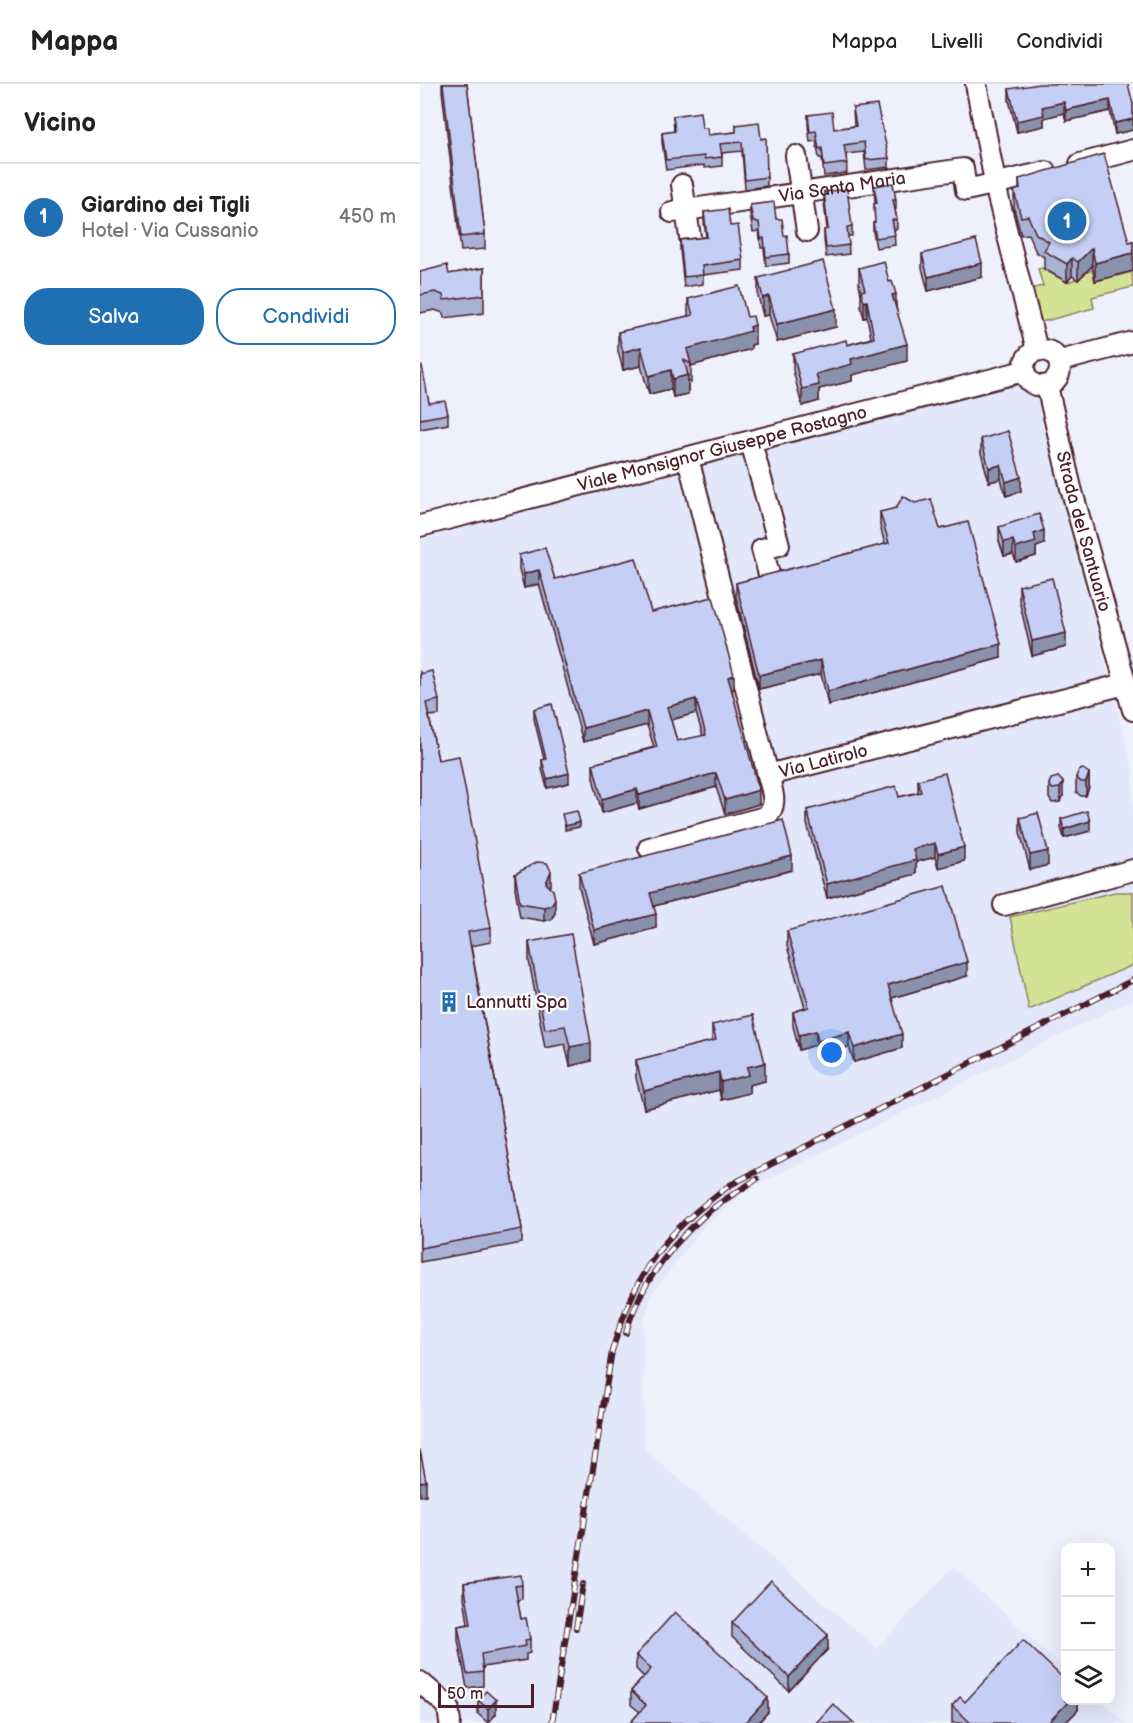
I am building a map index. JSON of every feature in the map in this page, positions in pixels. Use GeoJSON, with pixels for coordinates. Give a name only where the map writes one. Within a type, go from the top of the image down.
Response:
{"type":"FeatureCollection","features":[{"type":"Feature","properties":{"kind":"street"},"geometry":{"type":"LineString","coordinates":[[976,84],[996,185],[1037,350]]}},
{"type":"Feature","properties":{"kind":"street"},"geometry":{"type":"LineString","coordinates":[[996,185],[1133,150]]}},
{"type":"Feature","properties":{"kind":"street"},"geometry":{"type":"LineString","coordinates":[[796,156],[807,231]]}},
{"type":"Feature","properties":{"kind":"street","name":"Via Santa Maria"},"geometry":{"type":"LineString","coordinates":[[679,212],[963,169],[966,190],[996,185]]}},
{"type":"Feature","properties":{"kind":"street"},"geometry":{"type":"LineString","coordinates":[[682,185],[679,212],[690,237]]}},
{"type":"Feature","properties":{"kind":"street"},"geometry":{"type":"LineString","coordinates":[[1060,361],[1133,342]]}},
{"type":"Feature","properties":{"kind":"street"},"geometry":{"type":"LineString","coordinates":[[1037,350],[1048,350],[1060,361],[1060,373],[1047,386],[1029,381],[1024,371],[1025,360],[1037,350]]}},
{"type":"Feature","properties":{"kind":"street","name":"Viale Monsignor Giuseppe Rostagno"},"geometry":{"type":"LineString","coordinates":[[420,526],[1024,371]]}},
{"type":"Feature","properties":{"kind":"street","name":"Strada del Santuario"},"geometry":{"type":"LineString","coordinates":[[1047,386],[1071,488],[1133,710]]}},
{"type":"Feature","properties":{"kind":"street"},"geometry":{"type":"LineString","coordinates":[[751,442],[779,545],[762,549],[769,574]]}},
{"type":"Feature","properties":{"kind":"street","name":"Via Latirolo"},"geometry":{"type":"LineString","coordinates":[[688,458],[768,776],[1125,684]]}},
{"type":"Feature","properties":{"kind":"street"},"geometry":{"type":"LineString","coordinates":[[649,849],[765,818],[772,812],[775,803],[768,776]]}},
{"type":"Feature","properties":{"kind":"street"},"geometry":{"type":"LineString","coordinates":[[1004,904],[1133,870]]}},
{"type":"Feature","properties":{"kind":"street"},"geometry":{"type":"LineString","coordinates":[[420,1682],[448,1706],[450,1723]]}},
{"type":"Feature","properties":{"kind":"shaded area"},"geometry":{"type":"Polygon","coordinates":[[[1008,384],[1026,388],[1037,400],[1133,770],[1133,892],[1115,892],[1010,917],[1029,1010],[1133,965],[1133,999],[750,1188],[706,1223],[652,1294],[643,1323],[644,1449],[877,1648],[953,1567],[1061,1665],[1061,1705],[1106,1705],[1126,1723],[420,1723],[420,540],[1008,384]]]}},
{"type":"Feature","properties":{"kind":"green space"},"geometry":{"type":"Polygon","coordinates":[[[1042,268],[1067,282],[1093,270],[1096,281],[1132,272],[1133,287],[1092,297],[1094,308],[1038,323],[1029,289],[1043,286],[1038,269],[1042,268]]]}},
{"type":"Feature","properties":{"kind":"green space"},"geometry":{"type":"Polygon","coordinates":[[[1115,892],[1133,892],[1133,965],[1029,1010],[1010,917],[1115,892]]]}},
{"type":"Feature","properties":{"kind":"building"},"geometry":{"type":"Polygon","coordinates":[[[443,84],[467,84],[485,234],[461,237],[443,84]]]}},
{"type":"Feature","properties":{"kind":"building"},"geometry":{"type":"Polygon","coordinates":[[[1039,84],[1128,84],[1133,104],[1133,119],[1115,123],[1110,100],[1066,110],[1064,102],[1042,107],[1044,115],[1017,121],[1009,89],[1039,84]]]}},
{"type":"Feature","properties":{"kind":"building"},"geometry":{"type":"Polygon","coordinates":[[[877,105],[889,158],[866,160],[864,142],[844,145],[847,163],[824,166],[822,148],[819,149],[816,131],[810,132],[808,115],[832,112],[834,129],[856,126],[853,108],[877,105]]]}},
{"type":"Feature","properties":{"kind":"building"},"geometry":{"type":"Polygon","coordinates":[[[700,112],[702,128],[707,128],[708,135],[736,132],[736,125],[759,122],[761,139],[766,138],[767,177],[745,180],[742,142],[720,144],[722,157],[704,159],[704,156],[666,160],[662,133],[675,131],[673,116],[700,112]]]}},
{"type":"Feature","properties":{"kind":"building"},"geometry":{"type":"Polygon","coordinates":[[[1104,154],[1129,242],[1133,241],[1133,253],[1095,263],[1092,248],[1078,262],[1072,258],[1067,264],[1044,251],[1049,242],[1036,234],[1028,216],[1021,217],[1014,191],[1020,189],[1019,179],[1104,154]]]}},
{"type":"Feature","properties":{"kind":"building"},"geometry":{"type":"Polygon","coordinates":[[[893,183],[896,200],[893,200],[897,220],[892,220],[895,235],[876,238],[873,223],[875,222],[874,204],[877,203],[874,186],[893,183]]]}},
{"type":"Feature","properties":{"kind":"building"},"geometry":{"type":"Polygon","coordinates":[[[847,189],[852,226],[847,227],[849,245],[826,248],[824,230],[828,229],[824,192],[847,189]]]}},
{"type":"Feature","properties":{"kind":"building"},"geometry":{"type":"Polygon","coordinates":[[[774,202],[776,219],[782,219],[784,236],[787,235],[789,254],[766,257],[764,238],[761,239],[759,222],[753,222],[750,205],[774,202]]]}},
{"type":"Feature","properties":{"kind":"building"},"geometry":{"type":"Polygon","coordinates":[[[728,209],[730,226],[738,225],[743,260],[702,266],[703,275],[684,277],[680,240],[707,237],[704,212],[728,209]]]}},
{"type":"Feature","properties":{"kind":"building"},"geometry":{"type":"Polygon","coordinates":[[[976,240],[982,263],[928,277],[922,254],[976,240]]]}},
{"type":"Feature","properties":{"kind":"building"},"geometry":{"type":"Polygon","coordinates":[[[823,261],[836,309],[777,324],[769,296],[763,298],[758,278],[823,261]]]}},
{"type":"Feature","properties":{"kind":"building"},"geometry":{"type":"Polygon","coordinates":[[[884,261],[889,282],[892,281],[896,294],[892,295],[907,344],[851,359],[852,364],[816,374],[819,385],[802,389],[793,354],[846,340],[847,345],[874,338],[867,301],[864,302],[861,291],[865,290],[859,268],[884,261]]]}},
{"type":"Feature","properties":{"kind":"building"},"geometry":{"type":"Polygon","coordinates":[[[447,265],[449,274],[484,268],[484,295],[444,300],[443,295],[435,292],[420,295],[420,272],[447,265]]]}},
{"type":"Feature","properties":{"kind":"building"},"geometry":{"type":"Polygon","coordinates":[[[739,286],[747,317],[753,316],[755,325],[750,327],[751,331],[687,349],[691,364],[684,360],[688,375],[673,379],[671,370],[649,376],[641,347],[623,352],[618,332],[693,315],[688,299],[739,286]]]}},
{"type":"Feature","properties":{"kind":"building"},"geometry":{"type":"Polygon","coordinates":[[[422,366],[429,403],[445,401],[448,414],[420,419],[420,367],[422,366]]]}},
{"type":"Feature","properties":{"kind":"building"},"geometry":{"type":"Polygon","coordinates":[[[1008,431],[1021,477],[1006,482],[1001,465],[989,468],[981,439],[1008,431]]]}},
{"type":"Feature","properties":{"kind":"building"},"geometry":{"type":"Polygon","coordinates":[[[903,496],[915,503],[931,499],[940,529],[968,522],[1001,644],[828,691],[821,660],[759,675],[736,583],[889,543],[880,512],[896,508],[903,496]]]}},
{"type":"Feature","properties":{"kind":"building"},"geometry":{"type":"Polygon","coordinates":[[[1039,514],[1044,530],[1034,534],[1036,542],[1016,548],[1013,540],[1004,542],[999,527],[1039,514]]]}},
{"type":"Feature","properties":{"kind":"building"},"geometry":{"type":"Polygon","coordinates":[[[545,548],[555,579],[636,558],[651,612],[713,597],[734,675],[728,677],[759,790],[725,800],[716,773],[639,795],[637,789],[602,799],[593,764],[657,747],[647,711],[583,728],[539,570],[524,574],[519,555],[545,548]],[[696,699],[667,707],[677,741],[706,735],[696,699]]]}},
{"type":"Feature","properties":{"kind":"building"},"geometry":{"type":"Polygon","coordinates":[[[1052,578],[1066,633],[1032,641],[1019,586],[1052,578]]]}},
{"type":"Feature","properties":{"kind":"building","name":"Lannutti Spa"},"geometry":{"type":"Polygon","coordinates":[[[432,671],[439,700],[426,703],[438,760],[459,756],[491,928],[468,932],[522,1229],[420,1248],[420,674],[432,671]]]}},
{"type":"Feature","properties":{"kind":"building"},"geometry":{"type":"Polygon","coordinates":[[[552,704],[569,773],[547,779],[542,760],[546,759],[534,709],[552,704]]]}},
{"type":"Feature","properties":{"kind":"building"},"geometry":{"type":"Polygon","coordinates":[[[1083,769],[1089,773],[1086,782],[1081,782],[1076,777],[1079,770],[1083,769]]]}},
{"type":"Feature","properties":{"kind":"building"},"geometry":{"type":"Polygon","coordinates":[[[945,773],[964,847],[938,854],[935,843],[913,849],[916,860],[827,884],[807,810],[896,786],[899,797],[921,792],[918,780],[945,773]]]}},
{"type":"Feature","properties":{"kind":"building"},"geometry":{"type":"Polygon","coordinates":[[[1058,777],[1063,782],[1060,788],[1052,789],[1049,784],[1051,779],[1058,777]]]}},
{"type":"Feature","properties":{"kind":"building"},"geometry":{"type":"Polygon","coordinates":[[[577,811],[580,822],[565,826],[562,814],[577,811]]]}},
{"type":"Feature","properties":{"kind":"building"},"geometry":{"type":"Polygon","coordinates":[[[1087,811],[1090,821],[1064,829],[1061,819],[1087,811]]]}},
{"type":"Feature","properties":{"kind":"building"},"geometry":{"type":"Polygon","coordinates":[[[1038,813],[1048,851],[1030,855],[1020,818],[1038,813]]]}},
{"type":"Feature","properties":{"kind":"building"},"geometry":{"type":"Polygon","coordinates":[[[783,820],[792,856],[650,893],[656,914],[594,930],[579,873],[783,820]]]}},
{"type":"Feature","properties":{"kind":"building"},"geometry":{"type":"Polygon","coordinates":[[[537,862],[547,863],[551,871],[546,883],[553,890],[555,899],[551,905],[544,907],[520,903],[515,874],[537,862]]]}},
{"type":"Feature","properties":{"kind":"building"},"geometry":{"type":"Polygon","coordinates":[[[946,886],[967,962],[888,985],[902,1034],[854,1048],[849,1032],[818,1041],[816,1031],[799,1035],[793,1012],[809,1007],[787,931],[946,886]]]}},
{"type":"Feature","properties":{"kind":"building"},"geometry":{"type":"Polygon","coordinates":[[[571,934],[591,1043],[570,1047],[565,1026],[545,1029],[529,942],[571,934]]]}},
{"type":"Feature","properties":{"kind":"building"},"geometry":{"type":"Polygon","coordinates":[[[753,1015],[765,1063],[747,1067],[749,1075],[721,1082],[719,1072],[644,1091],[636,1060],[716,1040],[712,1025],[753,1015]]]}},
{"type":"Feature","properties":{"kind":"building"},"geometry":{"type":"Polygon","coordinates":[[[420,1450],[426,1481],[420,1482],[420,1450]]]}},
{"type":"Feature","properties":{"kind":"building"},"geometry":{"type":"Polygon","coordinates":[[[521,1575],[522,1585],[515,1586],[521,1619],[526,1618],[530,1639],[525,1640],[526,1646],[481,1654],[483,1672],[467,1674],[458,1626],[471,1624],[464,1583],[521,1575]]]}},
{"type":"Feature","properties":{"kind":"building"},"geometry":{"type":"Polygon","coordinates":[[[771,1581],[828,1635],[789,1677],[732,1623],[771,1581]]]}},
{"type":"Feature","properties":{"kind":"building"},"geometry":{"type":"Polygon","coordinates":[[[675,1612],[768,1698],[745,1723],[630,1723],[646,1705],[631,1691],[651,1669],[636,1655],[675,1612]]]}},
{"type":"Feature","properties":{"kind":"building"},"geometry":{"type":"Polygon","coordinates":[[[1023,1640],[1061,1676],[1061,1705],[1065,1705],[1048,1723],[971,1723],[952,1706],[960,1697],[965,1702],[1023,1640]]]}},
{"type":"Feature","properties":{"kind":"building"},"geometry":{"type":"Polygon","coordinates":[[[486,1691],[496,1700],[488,1709],[478,1700],[486,1691]]]}},
{"type":"Feature","properties":{"kind":"building"},"geometry":{"type":"Polygon","coordinates":[[[833,1704],[854,1723],[816,1723],[833,1704]]]}},
{"type":"Feature","properties":{"kind":"railway"},"geometry":{"type":"LineString","coordinates":[[552,1723],[612,1351],[631,1298],[654,1256],[686,1220],[730,1185],[1133,980]]}},
{"type":"Feature","properties":{"kind":"railway"},"geometry":{"type":"LineString","coordinates":[[626,1333],[639,1298],[669,1252],[707,1213],[757,1179]]}},
{"type":"Feature","properties":{"kind":"railway"},"geometry":{"type":"LineString","coordinates":[[576,1628],[583,1584]]}},
{"type":"Feature","properties":{"kind":"place","name":"Giardino dei Tigli"},"geometry":{"type":"Point","coordinates":[1067,221]}},
{"type":"Feature","properties":{"kind":"place","name":"Lannutti Spa"},"geometry":{"type":"Point","coordinates":[449,1002]}}]}
